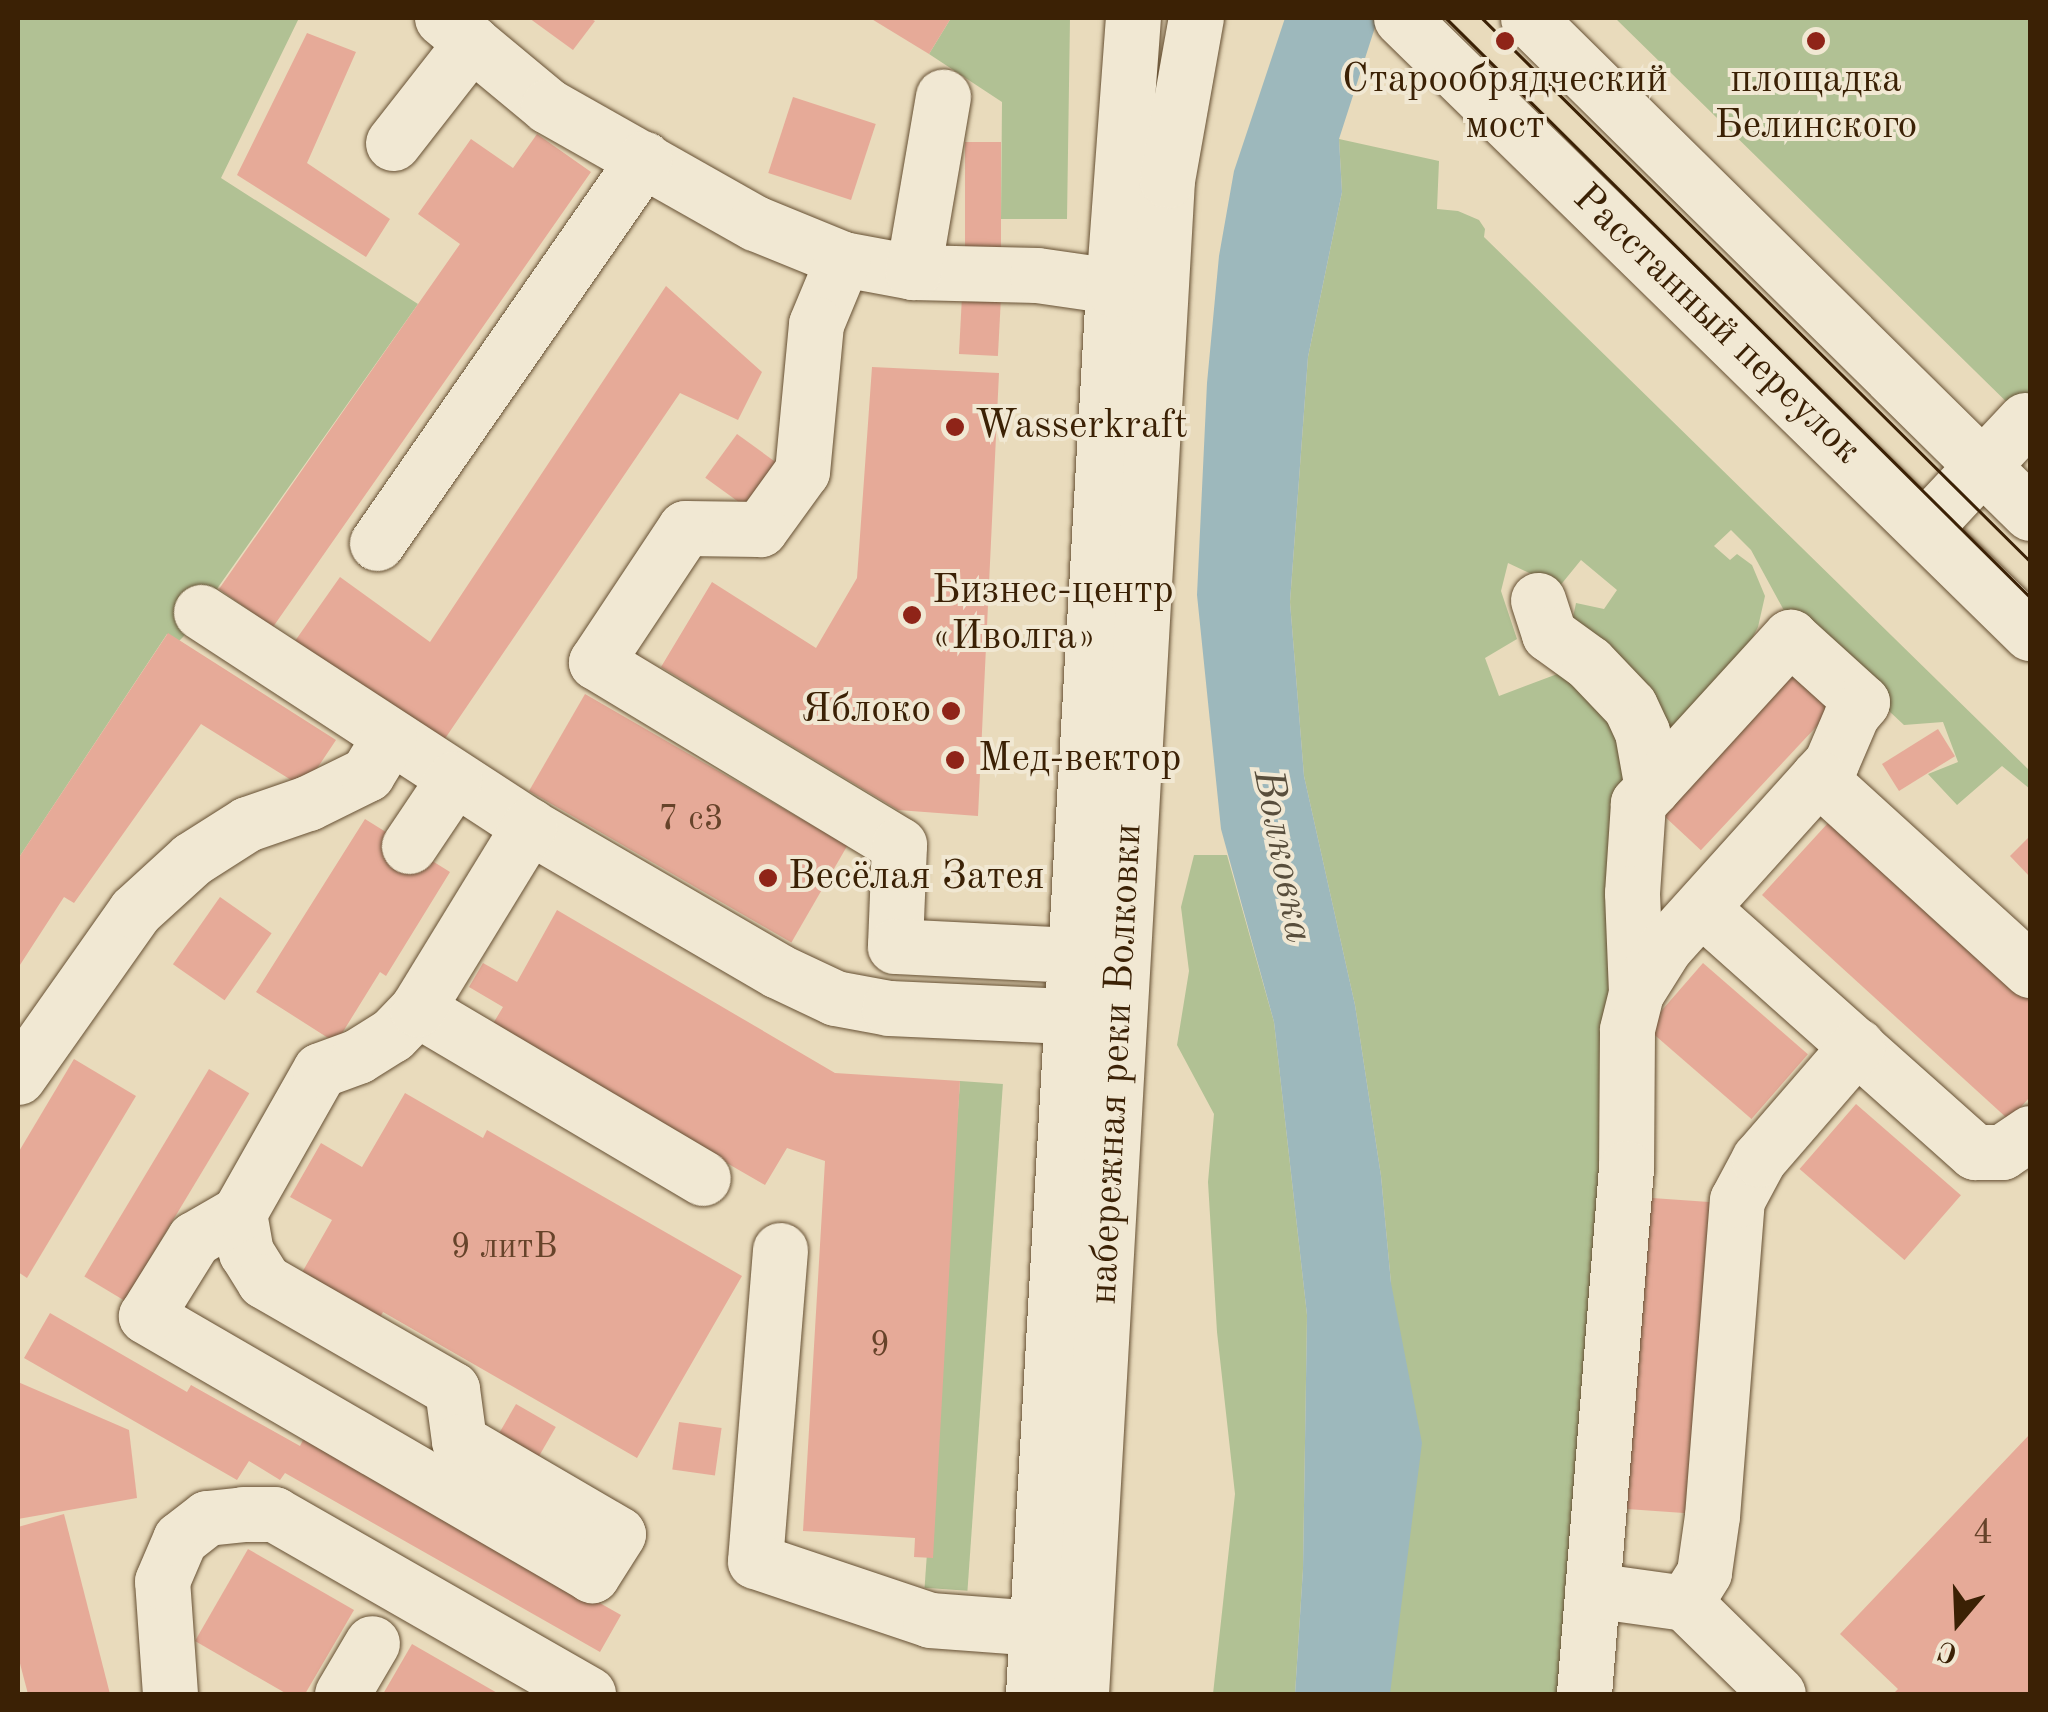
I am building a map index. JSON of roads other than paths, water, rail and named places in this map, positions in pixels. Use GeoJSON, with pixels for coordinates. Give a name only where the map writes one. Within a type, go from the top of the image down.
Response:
{"type":"FeatureCollection","features":[{"type":"Feature","properties":{"kind":"street","name":"набережная реки Волковки"},"geometry":{"type":"LineString","coordinates":[[1033,1694],[1061,1630],[1137,290],[1133,18]]}},
{"type":"Feature","properties":{"kind":"street","name":"набережная реки Волковки"},"geometry":{"type":"LineString","coordinates":[[1096,1017],[1075,956],[1137,290],[1196,18]]}},
{"type":"Feature","properties":{"kind":"street","name":"Расстанный переулок"},"geometry":{"type":"LineString","coordinates":[[1401,18],[2030,634]]}},
{"type":"Feature","properties":{"kind":"street"},"geometry":{"type":"LineString","coordinates":[[1528,18],[2030,513]]}},
{"type":"Feature","properties":{"kind":"street"},"geometry":{"type":"LineString","coordinates":[[393,143],[457,30],[548,106],[755,222],[844,259],[913,272],[1037,275],[1137,290]]}},
{"type":"Feature","properties":{"kind":"street"},"geometry":{"type":"LineString","coordinates":[[913,272],[943,97]]}},
{"type":"Feature","properties":{"kind":"street"},"geometry":{"type":"LineString","coordinates":[[377,544],[644,159]]}},
{"type":"Feature","properties":{"kind":"street"},"geometry":{"type":"LineString","coordinates":[[844,259],[816,324],[802,471],[760,528],[685,528],[596,662],[898,846],[895,946],[1075,956]]}},
{"type":"Feature","properties":{"kind":"street"},"geometry":{"type":"LineString","coordinates":[[1924,528],[2025,420]]}},
{"type":"Feature","properties":{"kind":"street"},"geometry":{"type":"LineString","coordinates":[[1538,600],[1549,634],[1589,663],[1630,706],[1642,732],[1652,788]]}},
{"type":"Feature","properties":{"kind":"street"},"geometry":{"type":"LineString","coordinates":[[201,612],[529,826],[778,971],[834,998],[889,1008],[1096,1017]]}},
{"type":"Feature","properties":{"kind":"street"},"geometry":{"type":"LineString","coordinates":[[1584,1694],[1626,1168],[1628,1030],[1636,993],[1632,893],[1638,803],[1790,637],[1862,702],[1852,714],[1831,763],[1665,948],[1636,993]]}},
{"type":"Feature","properties":{"kind":"street"},"geometry":{"type":"LineString","coordinates":[[18,1077],[135,911],[192,858],[247,824],[308,803],[367,774],[389,738]]}},
{"type":"Feature","properties":{"kind":"street"},"geometry":{"type":"LineString","coordinates":[[1818,777],[2026,956]]}},
{"type":"Feature","properties":{"kind":"street"},"geometry":{"type":"LineString","coordinates":[[409,846],[454,779]]}},
{"type":"Feature","properties":{"kind":"street"},"geometry":{"type":"LineString","coordinates":[[240,1213],[246,1252],[264,1281],[452,1389],[459,1441],[618,1534],[592,1576],[146,1316],[194,1239],[240,1213],[320,1070],[358,1056],[392,1035],[417,1009],[529,826]]}},
{"type":"Feature","properties":{"kind":"street"},"geometry":{"type":"LineString","coordinates":[[1702,908],[1975,1152],[2002,1152],[2030,1133]]}},
{"type":"Feature","properties":{"kind":"street"},"geometry":{"type":"LineString","coordinates":[[417,1009],[703,1178]]}},
{"type":"Feature","properties":{"kind":"street"},"geometry":{"type":"LineString","coordinates":[[1684,1603],[1704,1572],[1712,1516],[1737,1200],[1758,1158],[1856,1046]]}},
{"type":"Feature","properties":{"kind":"street"},"geometry":{"type":"LineString","coordinates":[[780,1250],[755,1561],[930,1620],[1061,1630]]}},
{"type":"Feature","properties":{"kind":"street"},"geometry":{"type":"LineString","coordinates":[[170,1694],[162,1581],[180,1539],[207,1518],[274,1514],[588,1694]]}},
{"type":"Feature","properties":{"kind":"street"},"geometry":{"type":"LineString","coordinates":[[1592,1590],[1684,1603],[1778,1694]]}},
{"type":"Feature","properties":{"kind":"street","name":"набережная реки Волковки"},"geometry":{"type":"LineString","coordinates":[[1061,1630],[1081,1694]]}},
{"type":"Feature","properties":{"kind":"street"},"geometry":{"type":"LineString","coordinates":[[342,1694],[372,1643]]}},
{"type":"Feature","properties":{"kind":"water","name":"Волковка"},"geometry":{"type":"Polygon","coordinates":[[[1285,18],[1378,18],[1339,139],[1342,192],[1308,357],[1290,602],[1304,776],[1355,1005],[1381,1176],[1391,1283],[1422,1443],[1390,1694],[1295,1694],[1303,1569],[1307,1315],[1274,1022],[1221,829],[1197,595],[1207,383],[1219,256],[1234,171],[1285,18]]]}},
{"type":"Feature","properties":{"kind":"tram line"},"geometry":{"type":"LineString","coordinates":[[1446,18],[2030,597]]}},
{"type":"Feature","properties":{"kind":"tram line"},"geometry":{"type":"LineString","coordinates":[[1482,18],[2030,561]]}},
{"type":"Feature","properties":{"kind":"place","name":"Старообрядческий мост"},"geometry":{"type":"Point","coordinates":[1505,41]}},
{"type":"Feature","properties":{"kind":"place","name":"площадка Белинского"},"geometry":{"type":"Point","coordinates":[1816,41]}},
{"type":"Feature","properties":{"kind":"place","name":"Wasserkraft"},"geometry":{"type":"Point","coordinates":[955,427]}},
{"type":"Feature","properties":{"kind":"place","name":"Бизнес-центр «Иволга»"},"geometry":{"type":"Point","coordinates":[912,615]}},
{"type":"Feature","properties":{"kind":"place","name":"Яблоко"},"geometry":{"type":"Point","coordinates":[951,711]}},
{"type":"Feature","properties":{"kind":"place","name":"Мед-вектор"},"geometry":{"type":"Point","coordinates":[955,760]}},
{"type":"Feature","properties":{"kind":"place","name":"Весёлая Затея"},"geometry":{"type":"Point","coordinates":[768,878]}}]}
